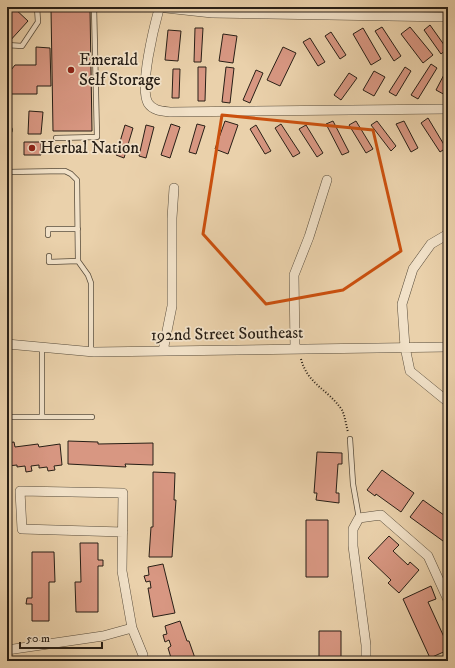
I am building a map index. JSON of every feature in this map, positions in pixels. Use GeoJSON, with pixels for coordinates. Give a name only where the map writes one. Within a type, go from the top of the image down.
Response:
{"type":"FeatureCollection","features":[{"type":"Feature","properties":{"kind":"street"},"geometry":{"type":"LineString","coordinates":[[448,17],[212,12],[158,8],[150,43],[145,94],[149,104],[156,110],[171,112],[448,109]]}},
{"type":"Feature","properties":{"kind":"street"},"geometry":{"type":"LineString","coordinates":[[298,349],[294,275],[309,237],[327,180]]}},
{"type":"Feature","properties":{"kind":"street"},"geometry":{"type":"LineString","coordinates":[[163,351],[172,306],[172,218],[174,188]]}},
{"type":"Feature","properties":{"kind":"street"},"geometry":{"type":"LineString","coordinates":[[448,234],[431,244],[413,269],[402,304],[405,347],[410,371],[448,402]]}},
{"type":"Feature","properties":{"kind":"street","name":"192nd Street Southeast"},"geometry":{"type":"LineString","coordinates":[[7,344],[91,352],[448,347]]}},
{"type":"Feature","properties":{"kind":"street"},"geometry":{"type":"LineString","coordinates":[[123,532],[22,529],[20,491],[123,493],[123,532],[122,571],[132,628],[143,655],[143,661]]}},
{"type":"Feature","properties":{"kind":"street"},"geometry":{"type":"LineString","coordinates":[[366,661],[366,645],[353,546],[353,529],[359,518],[381,515],[428,556],[448,600]]}},
{"type":"Feature","properties":{"kind":"street"},"geometry":{"type":"LineString","coordinates":[[7,650],[103,636],[132,628]]}},
{"type":"Feature","properties":{"kind":"lane"},"geometry":{"type":"LineString","coordinates":[[7,45],[22,46],[38,22],[37,7]]}},
{"type":"Feature","properties":{"kind":"lane"},"geometry":{"type":"LineString","coordinates":[[56,138],[97,137],[94,7]]}},
{"type":"Feature","properties":{"kind":"lane"},"geometry":{"type":"LineString","coordinates":[[7,172],[65,171],[77,180],[78,261],[88,275],[91,283],[91,352]]}},
{"type":"Feature","properties":{"kind":"lane"},"geometry":{"type":"LineString","coordinates":[[48,235],[48,229],[78,228]]}},
{"type":"Feature","properties":{"kind":"lane"},"geometry":{"type":"LineString","coordinates":[[49,256],[49,262],[78,261]]}},
{"type":"Feature","properties":{"kind":"lane"},"geometry":{"type":"LineString","coordinates":[[42,347],[42,417]]}},
{"type":"Feature","properties":{"kind":"lane"},"geometry":{"type":"LineString","coordinates":[[7,417],[92,417]]}},
{"type":"Feature","properties":{"kind":"lane"},"geometry":{"type":"LineString","coordinates":[[350,439],[353,484],[359,518]]}},
{"type":"Feature","properties":{"kind":"path"},"geometry":{"type":"LineString","coordinates":[[298,349],[301,360],[310,379],[330,396],[343,412],[350,439]]}},
{"type":"Feature","properties":{"kind":"highlighted area"},"geometry":{"type":"Polygon","coordinates":[[[222,115],[288,120],[373,130],[401,251],[343,290],[266,304],[203,234],[222,115]]]}},
{"type":"Feature","properties":{"kind":"building"},"geometry":{"type":"Polygon","coordinates":[[[7,7],[13,7],[28,21],[8,43],[7,7]]]}},
{"type":"Feature","properties":{"kind":"building","name":"Emerald Self Storage"},"geometry":{"type":"Polygon","coordinates":[[[51,9],[90,9],[92,131],[53,131],[51,9]]]}},
{"type":"Feature","properties":{"kind":"building"},"geometry":{"type":"Polygon","coordinates":[[[430,25],[447,49],[441,54],[424,30],[430,25]]]}},
{"type":"Feature","properties":{"kind":"building"},"geometry":{"type":"Polygon","coordinates":[[[382,27],[401,56],[394,61],[375,31],[382,27]]]}},
{"type":"Feature","properties":{"kind":"building"},"geometry":{"type":"Polygon","coordinates":[[[410,27],[433,55],[423,63],[401,34],[410,27]]]}},
{"type":"Feature","properties":{"kind":"building"},"geometry":{"type":"Polygon","coordinates":[[[195,28],[203,28],[201,62],[194,62],[195,28]]]}},
{"type":"Feature","properties":{"kind":"building"},"geometry":{"type":"Polygon","coordinates":[[[363,28],[381,59],[371,65],[353,34],[363,28]]]}},
{"type":"Feature","properties":{"kind":"building"},"geometry":{"type":"Polygon","coordinates":[[[168,30],[181,31],[178,61],[165,60],[168,30]]]}},
{"type":"Feature","properties":{"kind":"building"},"geometry":{"type":"Polygon","coordinates":[[[331,32],[346,55],[340,59],[325,36],[331,32]]]}},
{"type":"Feature","properties":{"kind":"building"},"geometry":{"type":"Polygon","coordinates":[[[223,34],[237,36],[233,63],[219,61],[223,34]]]}},
{"type":"Feature","properties":{"kind":"building"},"geometry":{"type":"Polygon","coordinates":[[[310,38],[325,62],[318,66],[303,42],[310,38]]]}},
{"type":"Feature","properties":{"kind":"building"},"geometry":{"type":"Polygon","coordinates":[[[36,47],[50,48],[51,86],[37,86],[37,94],[11,94],[11,70],[15,65],[36,65],[36,47]]]}},
{"type":"Feature","properties":{"kind":"building"},"geometry":{"type":"Polygon","coordinates":[[[283,47],[296,53],[280,86],[267,80],[283,47]]]}},
{"type":"Feature","properties":{"kind":"building"},"geometry":{"type":"Polygon","coordinates":[[[431,64],[437,68],[418,99],[411,95],[431,64]]]}},
{"type":"Feature","properties":{"kind":"building"},"geometry":{"type":"Polygon","coordinates":[[[198,67],[206,67],[205,101],[198,101],[198,67]]]}},
{"type":"Feature","properties":{"kind":"building"},"geometry":{"type":"Polygon","coordinates":[[[226,67],[234,68],[230,103],[222,102],[226,67]]]}},
{"type":"Feature","properties":{"kind":"building"},"geometry":{"type":"Polygon","coordinates":[[[405,67],[411,71],[396,96],[389,92],[405,67]]]}},
{"type":"Feature","properties":{"kind":"building"},"geometry":{"type":"Polygon","coordinates":[[[448,67],[448,95],[447,96],[436,90],[448,67]]]}},
{"type":"Feature","properties":{"kind":"building"},"geometry":{"type":"Polygon","coordinates":[[[173,69],[180,69],[179,98],[172,98],[173,69]]]}},
{"type":"Feature","properties":{"kind":"building"},"geometry":{"type":"Polygon","coordinates":[[[256,70],[263,73],[250,103],[243,100],[256,70]]]}},
{"type":"Feature","properties":{"kind":"building"},"geometry":{"type":"Polygon","coordinates":[[[374,71],[385,77],[374,96],[363,90],[374,71]]]}},
{"type":"Feature","properties":{"kind":"building"},"geometry":{"type":"Polygon","coordinates":[[[349,73],[357,78],[341,100],[334,95],[349,73]]]}},
{"type":"Feature","properties":{"kind":"building"},"geometry":{"type":"Polygon","coordinates":[[[29,111],[43,112],[41,134],[28,134],[29,111]]]}},
{"type":"Feature","properties":{"kind":"building"},"geometry":{"type":"Polygon","coordinates":[[[428,118],[446,148],[440,152],[421,123],[428,118]]]}},
{"type":"Feature","properties":{"kind":"building"},"geometry":{"type":"Polygon","coordinates":[[[225,121],[238,125],[228,154],[215,149],[225,121]]]}},
{"type":"Feature","properties":{"kind":"building"},"geometry":{"type":"Polygon","coordinates":[[[333,121],[349,152],[342,155],[326,124],[333,121]]]}},
{"type":"Feature","properties":{"kind":"building"},"geometry":{"type":"Polygon","coordinates":[[[356,121],[373,149],[366,153],[349,125],[356,121]]]}},
{"type":"Feature","properties":{"kind":"building"},"geometry":{"type":"Polygon","coordinates":[[[377,121],[396,146],[391,151],[371,125],[377,121]]]}},
{"type":"Feature","properties":{"kind":"building"},"geometry":{"type":"Polygon","coordinates":[[[404,121],[418,148],[411,152],[396,124],[404,121]]]}},
{"type":"Feature","properties":{"kind":"building"},"geometry":{"type":"Polygon","coordinates":[[[171,124],[180,127],[170,158],[161,155],[171,124]]]}},
{"type":"Feature","properties":{"kind":"building"},"geometry":{"type":"Polygon","coordinates":[[[197,124],[205,126],[196,154],[189,152],[197,124]]]}},
{"type":"Feature","properties":{"kind":"building"},"geometry":{"type":"Polygon","coordinates":[[[281,124],[300,153],[293,157],[275,128],[281,124]]]}},
{"type":"Feature","properties":{"kind":"building"},"geometry":{"type":"Polygon","coordinates":[[[125,125],[133,128],[124,158],[116,155],[125,125]]]}},
{"type":"Feature","properties":{"kind":"building"},"geometry":{"type":"Polygon","coordinates":[[[146,125],[154,127],[146,158],[139,156],[146,125]]]}},
{"type":"Feature","properties":{"kind":"building"},"geometry":{"type":"Polygon","coordinates":[[[256,125],[271,151],[265,154],[250,129],[256,125]]]}},
{"type":"Feature","properties":{"kind":"building"},"geometry":{"type":"Polygon","coordinates":[[[306,125],[323,153],[317,157],[299,129],[306,125]]]}},
{"type":"Feature","properties":{"kind":"building","name":"Herbal Nation"},"geometry":{"type":"Polygon","coordinates":[[[24,142],[41,142],[41,155],[24,155],[24,142]]]}},
{"type":"Feature","properties":{"kind":"building"},"geometry":{"type":"Polygon","coordinates":[[[68,441],[98,442],[98,444],[153,443],[153,465],[125,464],[126,467],[68,464],[68,441]]]}},
{"type":"Feature","properties":{"kind":"building"},"geometry":{"type":"Polygon","coordinates":[[[14,442],[15,447],[38,444],[39,447],[60,444],[62,465],[54,466],[55,470],[48,471],[47,467],[39,468],[39,465],[31,466],[32,471],[26,472],[25,466],[7,466],[7,443],[14,442]]]}},
{"type":"Feature","properties":{"kind":"building"},"geometry":{"type":"Polygon","coordinates":[[[317,452],[342,453],[342,464],[338,464],[336,493],[339,493],[339,503],[316,500],[317,493],[314,493],[317,452]]]}},
{"type":"Feature","properties":{"kind":"building"},"geometry":{"type":"Polygon","coordinates":[[[382,470],[414,493],[401,512],[376,494],[375,496],[367,490],[382,470]]]}},
{"type":"Feature","properties":{"kind":"building"},"geometry":{"type":"Polygon","coordinates":[[[153,472],[175,473],[174,500],[176,500],[172,557],[149,557],[151,527],[153,527],[153,472]]]}},
{"type":"Feature","properties":{"kind":"building"},"geometry":{"type":"Polygon","coordinates":[[[423,500],[448,518],[448,534],[443,541],[410,517],[423,500]]]}},
{"type":"Feature","properties":{"kind":"building"},"geometry":{"type":"Polygon","coordinates":[[[306,520],[328,520],[328,577],[306,577],[306,520]]]}},
{"type":"Feature","properties":{"kind":"building"},"geometry":{"type":"Polygon","coordinates":[[[389,536],[399,545],[393,551],[408,565],[410,562],[419,570],[399,593],[388,583],[391,580],[368,558],[389,536]]]}},
{"type":"Feature","properties":{"kind":"building"},"geometry":{"type":"Polygon","coordinates":[[[80,543],[98,543],[98,560],[103,560],[103,566],[98,566],[98,612],[76,612],[75,582],[81,582],[80,543]]]}},
{"type":"Feature","properties":{"kind":"building"},"geometry":{"type":"Polygon","coordinates":[[[32,552],[54,552],[55,582],[49,582],[49,621],[32,621],[32,604],[26,604],[27,598],[32,598],[32,552]]]}},
{"type":"Feature","properties":{"kind":"building"},"geometry":{"type":"Polygon","coordinates":[[[163,564],[175,613],[153,617],[148,588],[151,588],[150,581],[146,582],[144,576],[149,575],[148,567],[163,564]]]}},
{"type":"Feature","properties":{"kind":"building"},"geometry":{"type":"Polygon","coordinates":[[[431,586],[436,599],[428,602],[444,637],[448,635],[448,650],[430,658],[403,599],[431,586]]]}},
{"type":"Feature","properties":{"kind":"building"},"geometry":{"type":"Polygon","coordinates":[[[180,621],[196,661],[172,661],[168,648],[171,646],[169,640],[165,642],[163,635],[167,634],[165,626],[180,621]]]}},
{"type":"Feature","properties":{"kind":"building"},"geometry":{"type":"Polygon","coordinates":[[[319,631],[341,631],[341,661],[319,661],[319,631]]]}},
{"type":"Feature","properties":{"kind":"place","name":"Emerald Self Storage"},"geometry":{"type":"Point","coordinates":[71,70]}},
{"type":"Feature","properties":{"kind":"place","name":"Herbal Nation"},"geometry":{"type":"Point","coordinates":[32,148]}}]}
